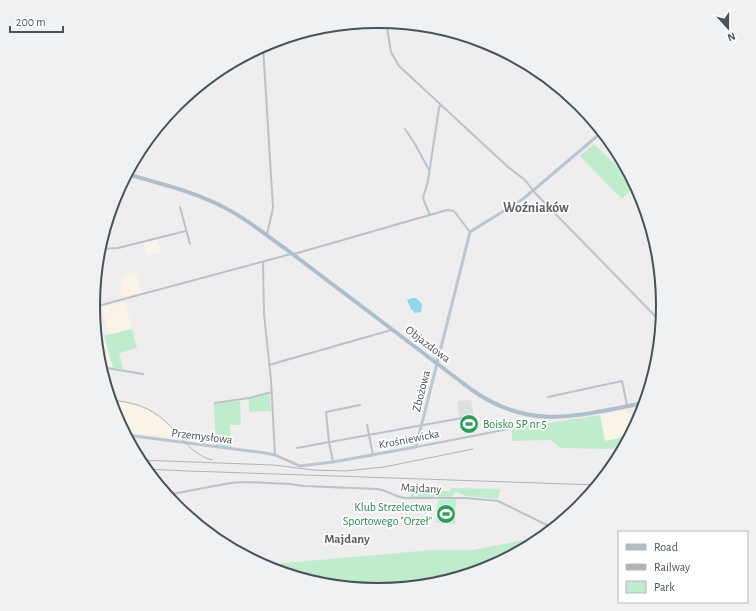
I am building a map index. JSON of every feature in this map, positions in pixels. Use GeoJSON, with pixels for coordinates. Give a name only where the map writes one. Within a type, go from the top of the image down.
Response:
{"type":"FeatureCollection","features":[{"type":"Feature","properties":{"kind":"main road","name":"Objazdowa"},"geometry":{"type":"LineString","coordinates":[[133,176],[186,192],[236,214],[282,246],[437,364],[490,401],[517,412],[546,417],[575,416],[637,404]]}},
{"type":"Feature","properties":{"kind":"street"},"geometry":{"type":"LineString","coordinates":[[387,29],[391,52],[396,62],[440,106],[508,167],[525,180],[655,316]]}},
{"type":"Feature","properties":{"kind":"street"},"geometry":{"type":"LineString","coordinates":[[263,53],[273,208],[267,235]]}},
{"type":"Feature","properties":{"kind":"street"},"geometry":{"type":"LineString","coordinates":[[430,215],[423,198],[430,171],[440,106]]}},
{"type":"Feature","properties":{"kind":"street"},"geometry":{"type":"LineString","coordinates":[[404,129],[415,144],[430,171]]}},
{"type":"Feature","properties":{"kind":"street"},"geometry":{"type":"LineString","coordinates":[[100,305],[263,262],[447,210],[454,211],[470,232],[534,191],[597,136]]}},
{"type":"Feature","properties":{"kind":"street"},"geometry":{"type":"LineString","coordinates":[[180,208],[190,244]]}},
{"type":"Feature","properties":{"kind":"street"},"geometry":{"type":"LineString","coordinates":[[107,249],[118,248],[186,231]]}},
{"type":"Feature","properties":{"kind":"street","name":"Zbożowa"},"geometry":{"type":"LineString","coordinates":[[416,447],[470,232]]}},
{"type":"Feature","properties":{"kind":"street"},"geometry":{"type":"LineString","coordinates":[[263,262],[264,314],[272,392],[275,455]]}},
{"type":"Feature","properties":{"kind":"street"},"geometry":{"type":"LineString","coordinates":[[269,365],[392,330]]}},
{"type":"Feature","properties":{"kind":"street"},"geometry":{"type":"LineString","coordinates":[[108,369],[143,374]]}},
{"type":"Feature","properties":{"kind":"street"},"geometry":{"type":"LineString","coordinates":[[548,397],[622,381],[627,406]]}},
{"type":"Feature","properties":{"kind":"street"},"geometry":{"type":"LineString","coordinates":[[215,403],[249,398],[272,392]]}},
{"type":"Feature","properties":{"kind":"street"},"geometry":{"type":"LineString","coordinates":[[333,462],[326,412],[360,405]]}},
{"type":"Feature","properties":{"kind":"street","name":"Krośniewicka"},"geometry":{"type":"LineString","coordinates":[[275,455],[298,466],[333,462],[540,423],[543,422],[546,417]]}},
{"type":"Feature","properties":{"kind":"street"},"geometry":{"type":"LineString","coordinates":[[297,448],[462,418]]}},
{"type":"Feature","properties":{"kind":"street"},"geometry":{"type":"LineString","coordinates":[[367,425],[373,455]]}},
{"type":"Feature","properties":{"kind":"street","name":"Przemysłowa"},"geometry":{"type":"LineString","coordinates":[[133,436],[275,455]]}},
{"type":"Feature","properties":{"kind":"street","name":"Majdany"},"geometry":{"type":"LineString","coordinates":[[174,494],[236,482],[377,489],[405,498],[465,498],[498,500],[548,525]]}},
{"type":"Feature","properties":{"kind":"shaded area"},"geometry":{"type":"Polygon","coordinates":[[[157,239],[161,252],[147,255],[143,243],[157,239]]]}},
{"type":"Feature","properties":{"kind":"shaded area"},"geometry":{"type":"Polygon","coordinates":[[[136,272],[141,292],[122,297],[121,276],[136,272]]]}},
{"type":"Feature","properties":{"kind":"shaded area"},"geometry":{"type":"Polygon","coordinates":[[[125,302],[132,329],[110,335],[102,308],[125,302]]]}},
{"type":"Feature","properties":{"kind":"shaded area"},"geometry":{"type":"Polygon","coordinates":[[[102,336],[104,336],[113,368],[108,367],[102,336]]]}},
{"type":"Feature","properties":{"kind":"shaded area"},"geometry":{"type":"Polygon","coordinates":[[[471,400],[476,432],[464,434],[457,403],[459,401],[471,400]]]}},
{"type":"Feature","properties":{"kind":"shaded area"},"geometry":{"type":"Polygon","coordinates":[[[118,401],[135,405],[151,412],[167,424],[180,439],[132,433],[118,401]]]}},
{"type":"Feature","properties":{"kind":"shaded area"},"geometry":{"type":"Polygon","coordinates":[[[627,410],[630,421],[622,438],[605,441],[600,415],[627,410]]]}},
{"type":"Feature","properties":{"kind":"green space"},"geometry":{"type":"Polygon","coordinates":[[[594,144],[618,167],[630,191],[622,199],[580,156],[594,144]]]}},
{"type":"Feature","properties":{"kind":"green space"},"geometry":{"type":"Polygon","coordinates":[[[132,329],[137,348],[119,353],[123,369],[113,368],[104,336],[132,329]]]}},
{"type":"Feature","properties":{"kind":"green space"},"geometry":{"type":"Polygon","coordinates":[[[270,394],[271,411],[249,412],[249,399],[270,394]]]}},
{"type":"Feature","properties":{"kind":"green space"},"geometry":{"type":"Polygon","coordinates":[[[240,401],[241,425],[230,425],[231,447],[216,445],[214,404],[240,401]]]}},
{"type":"Feature","properties":{"kind":"green space"},"geometry":{"type":"Polygon","coordinates":[[[600,415],[605,441],[622,438],[616,448],[606,449],[561,448],[550,440],[512,441],[512,430],[600,415]]]}},
{"type":"Feature","properties":{"kind":"green space"},"geometry":{"type":"Polygon","coordinates":[[[436,487],[436,494],[434,497],[410,497],[414,488],[430,489],[436,487]]]}},
{"type":"Feature","properties":{"kind":"green space"},"geometry":{"type":"Polygon","coordinates":[[[451,488],[500,489],[498,499],[466,496],[456,492],[450,497],[436,497],[438,491],[451,491],[451,488]]]}},
{"type":"Feature","properties":{"kind":"green space","name":"Klub Strzelectwa Sportowego \"Orzeł\""},"geometry":{"type":"Polygon","coordinates":[[[456,499],[455,524],[436,523],[438,500],[456,499]]]}},
{"type":"Feature","properties":{"kind":"green space"},"geometry":{"type":"Polygon","coordinates":[[[526,540],[484,562],[450,574],[414,581],[378,583],[342,581],[306,574],[277,564],[432,550],[473,550],[526,540]]]}},
{"type":"Feature","properties":{"kind":"water"},"geometry":{"type":"Polygon","coordinates":[[[416,298],[422,304],[421,312],[415,313],[411,309],[407,300],[416,298]]]}},
{"type":"Feature","properties":{"kind":"railway"},"geometry":{"type":"LineString","coordinates":[[117,401],[140,406],[153,412],[171,426],[192,449],[204,457],[212,460]]}},
{"type":"Feature","properties":{"kind":"railway"},"geometry":{"type":"LineString","coordinates":[[147,460],[274,465],[313,470],[345,471],[384,467],[473,449]]}},
{"type":"Feature","properties":{"kind":"railway"},"geometry":{"type":"LineString","coordinates":[[154,469],[590,485]]}},
{"type":"Feature","properties":{"kind":"place","name":"Boisko SP nr 5"},"geometry":{"type":"Point","coordinates":[469,424]}},
{"type":"Feature","properties":{"kind":"place","name":"Klub Strzelectwa Sportowego \"Orzeł\""},"geometry":{"type":"Point","coordinates":[446,514]}},
{"type":"Feature","properties":{"kind":"district","name":"Woźniaków"},"geometry":{"type":"Point","coordinates":[536,207]}},
{"type":"Feature","properties":{"kind":"district","name":"Majdany"},"geometry":{"type":"Point","coordinates":[347,538]}}]}
